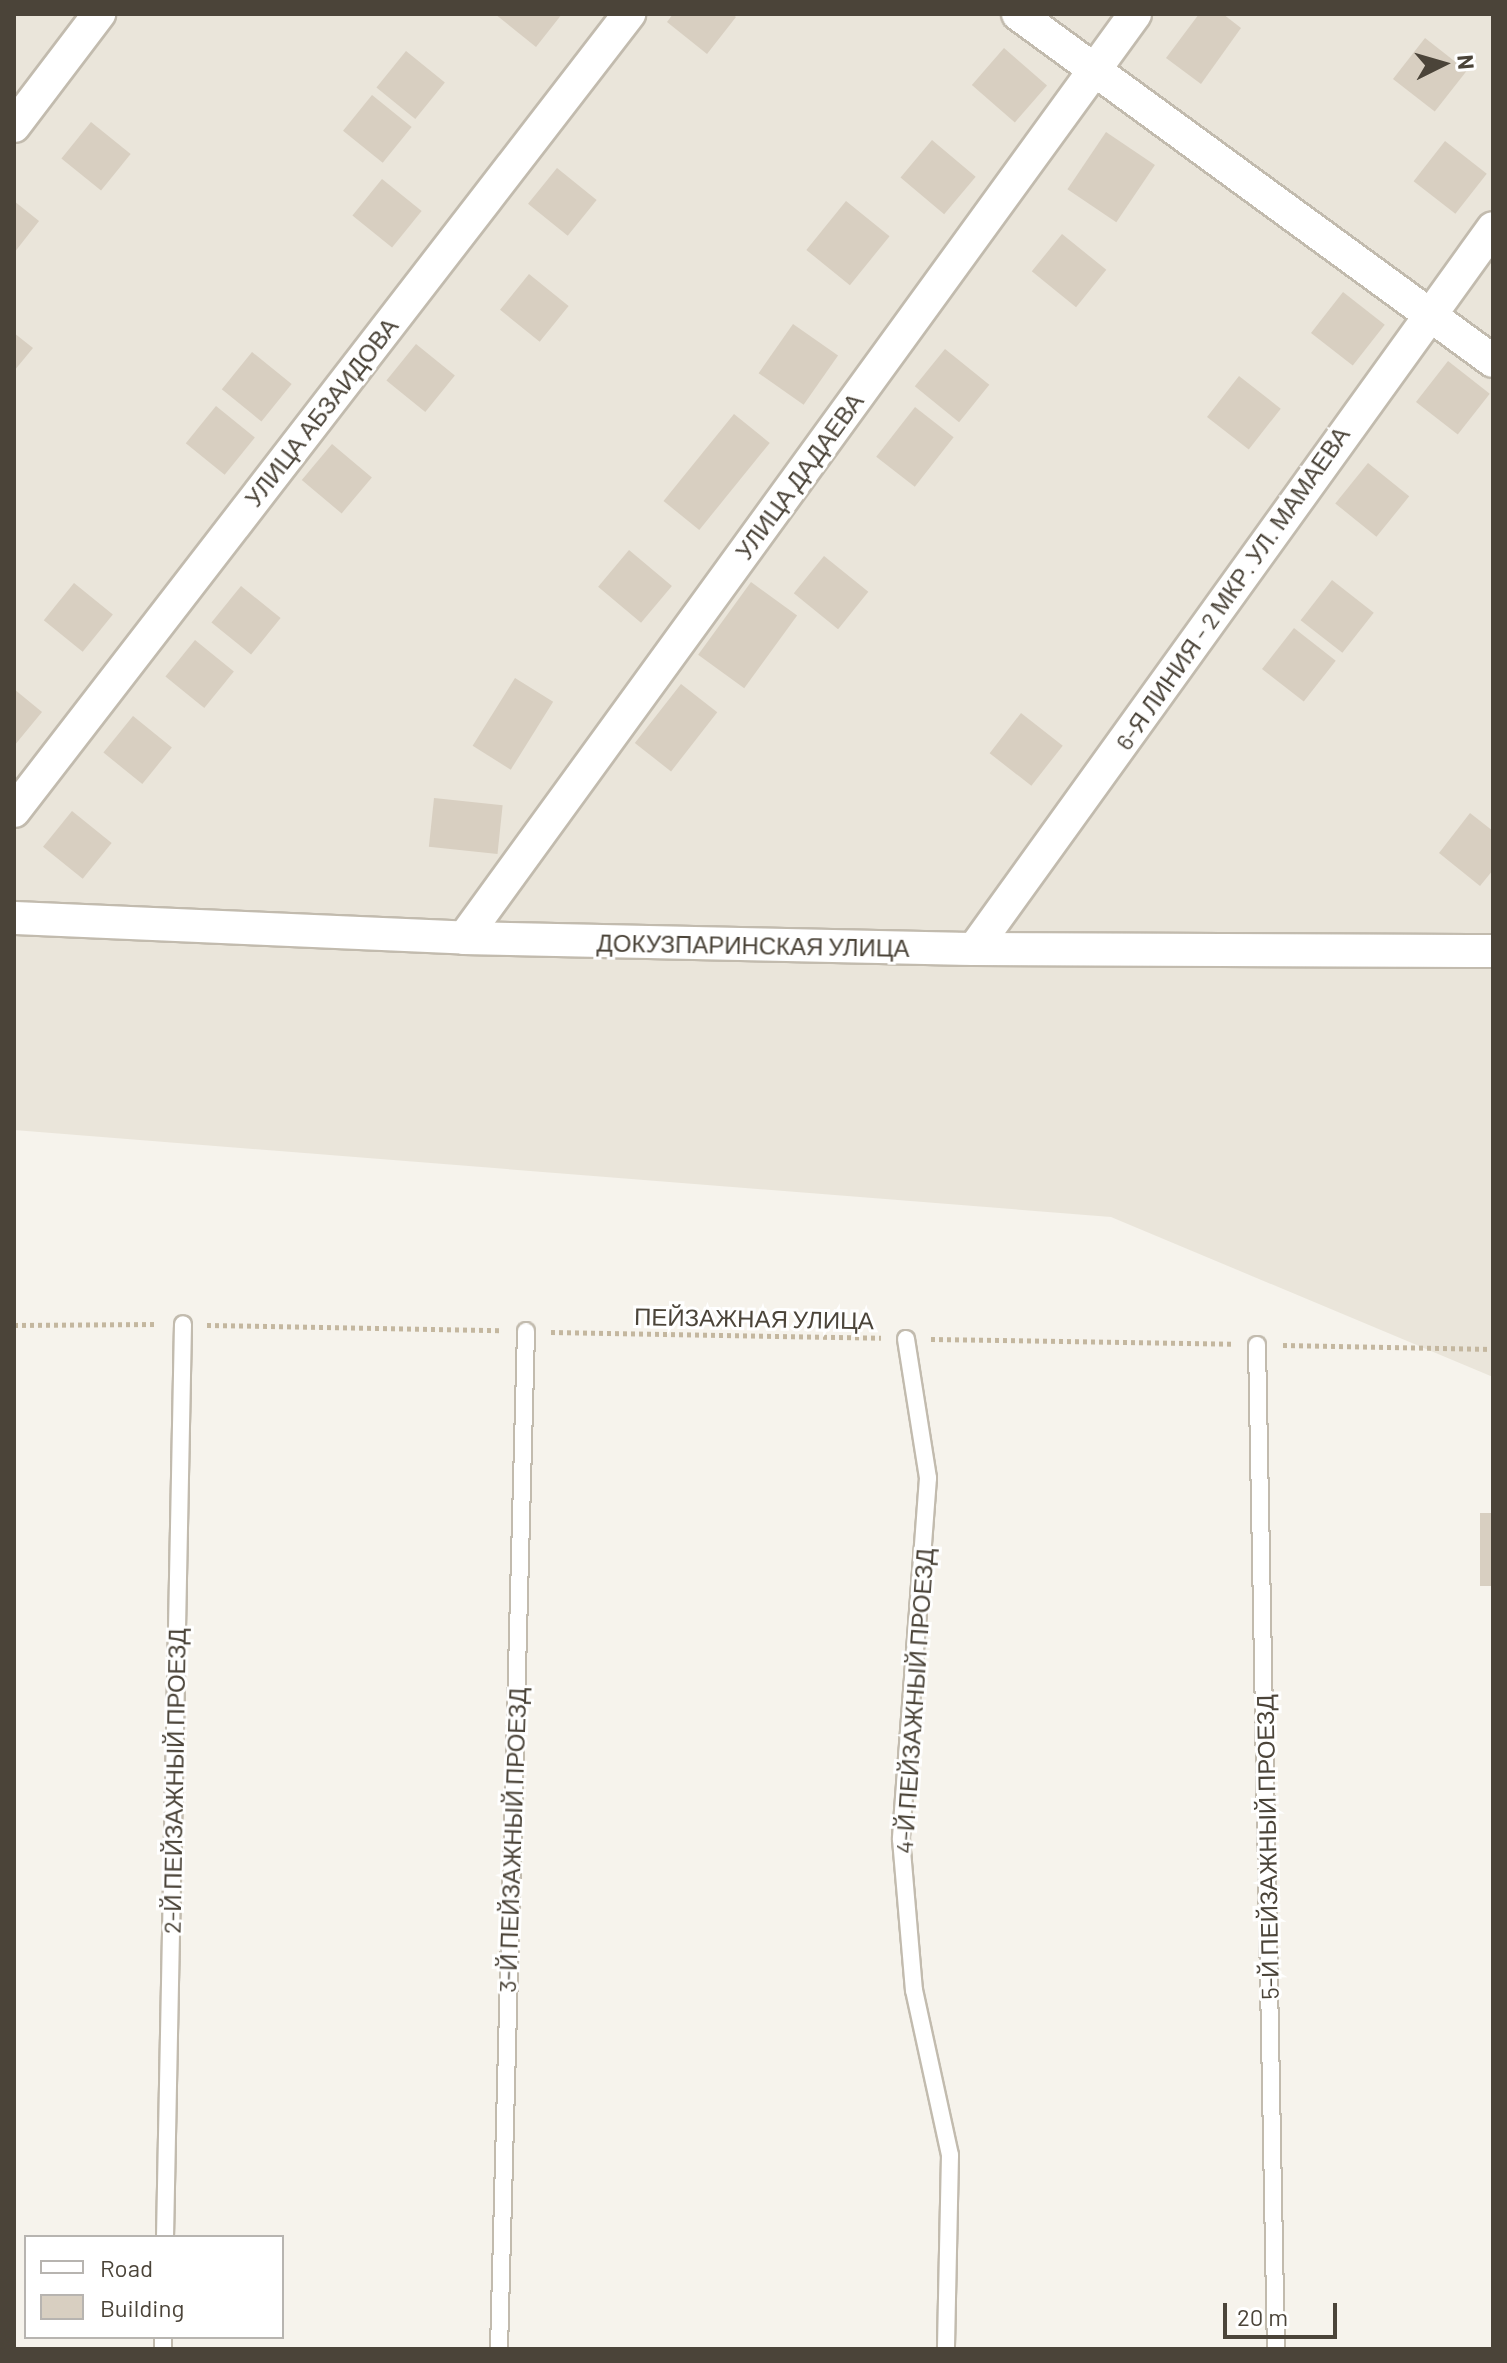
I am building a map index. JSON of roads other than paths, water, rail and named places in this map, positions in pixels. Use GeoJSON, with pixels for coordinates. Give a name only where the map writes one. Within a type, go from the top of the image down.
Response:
{"type":"FeatureCollection","features":[{"type":"Feature","properties":{"kind":"street"},"geometry":{"type":"LineString","coordinates":[[14,126],[99,14]]}},
{"type":"Feature","properties":{"kind":"street","name":"УЛИЦА АБЗАИДОВА"},"geometry":{"type":"LineString","coordinates":[[14,811],[629,14]]}},
{"type":"Feature","properties":{"kind":"street"},"geometry":{"type":"LineString","coordinates":[[1018,14],[1493,361]]}},
{"type":"Feature","properties":{"kind":"street","name":"УЛИЦА ДАДАЕВА"},"geometry":{"type":"LineString","coordinates":[[464,938],[1135,14]]}},
{"type":"Feature","properties":{"kind":"street","name":"6-Я ЛИНИЯ - 2 МКР. УЛ. МАМАЕВА"},"geometry":{"type":"LineString","coordinates":[[974,949],[1428,313],[1493,228]]}},
{"type":"Feature","properties":{"kind":"street","name":"ДОКУЗПАРИНСКАЯ УЛИЦА"},"geometry":{"type":"LineString","coordinates":[[14,918],[464,938],[974,949],[1488,944]]}},
{"type":"Feature","properties":{"kind":"lane","name":"2-Й ПЕЙЗАЖНЫЙ ПРОЕЗД"},"geometry":{"type":"LineString","coordinates":[[165,2235],[183,1324]]}},
{"type":"Feature","properties":{"kind":"lane","name":"3-Й ПЕЙЗАЖНЫЙ ПРОЕЗД"},"geometry":{"type":"LineString","coordinates":[[499,2349],[526,1331]]}},
{"type":"Feature","properties":{"kind":"lane","name":"4-Й ПЕЙЗАЖНЫЙ ПРОЕЗД"},"geometry":{"type":"LineString","coordinates":[[906,1339],[928,1478],[901,1839],[914,1990],[950,2155],[946,2349]]}},
{"type":"Feature","properties":{"kind":"lane","name":"5-Й ПЕЙЗАЖНЫЙ ПРОЕЗД"},"geometry":{"type":"LineString","coordinates":[[1257,1345],[1276,2349]]}}]}
